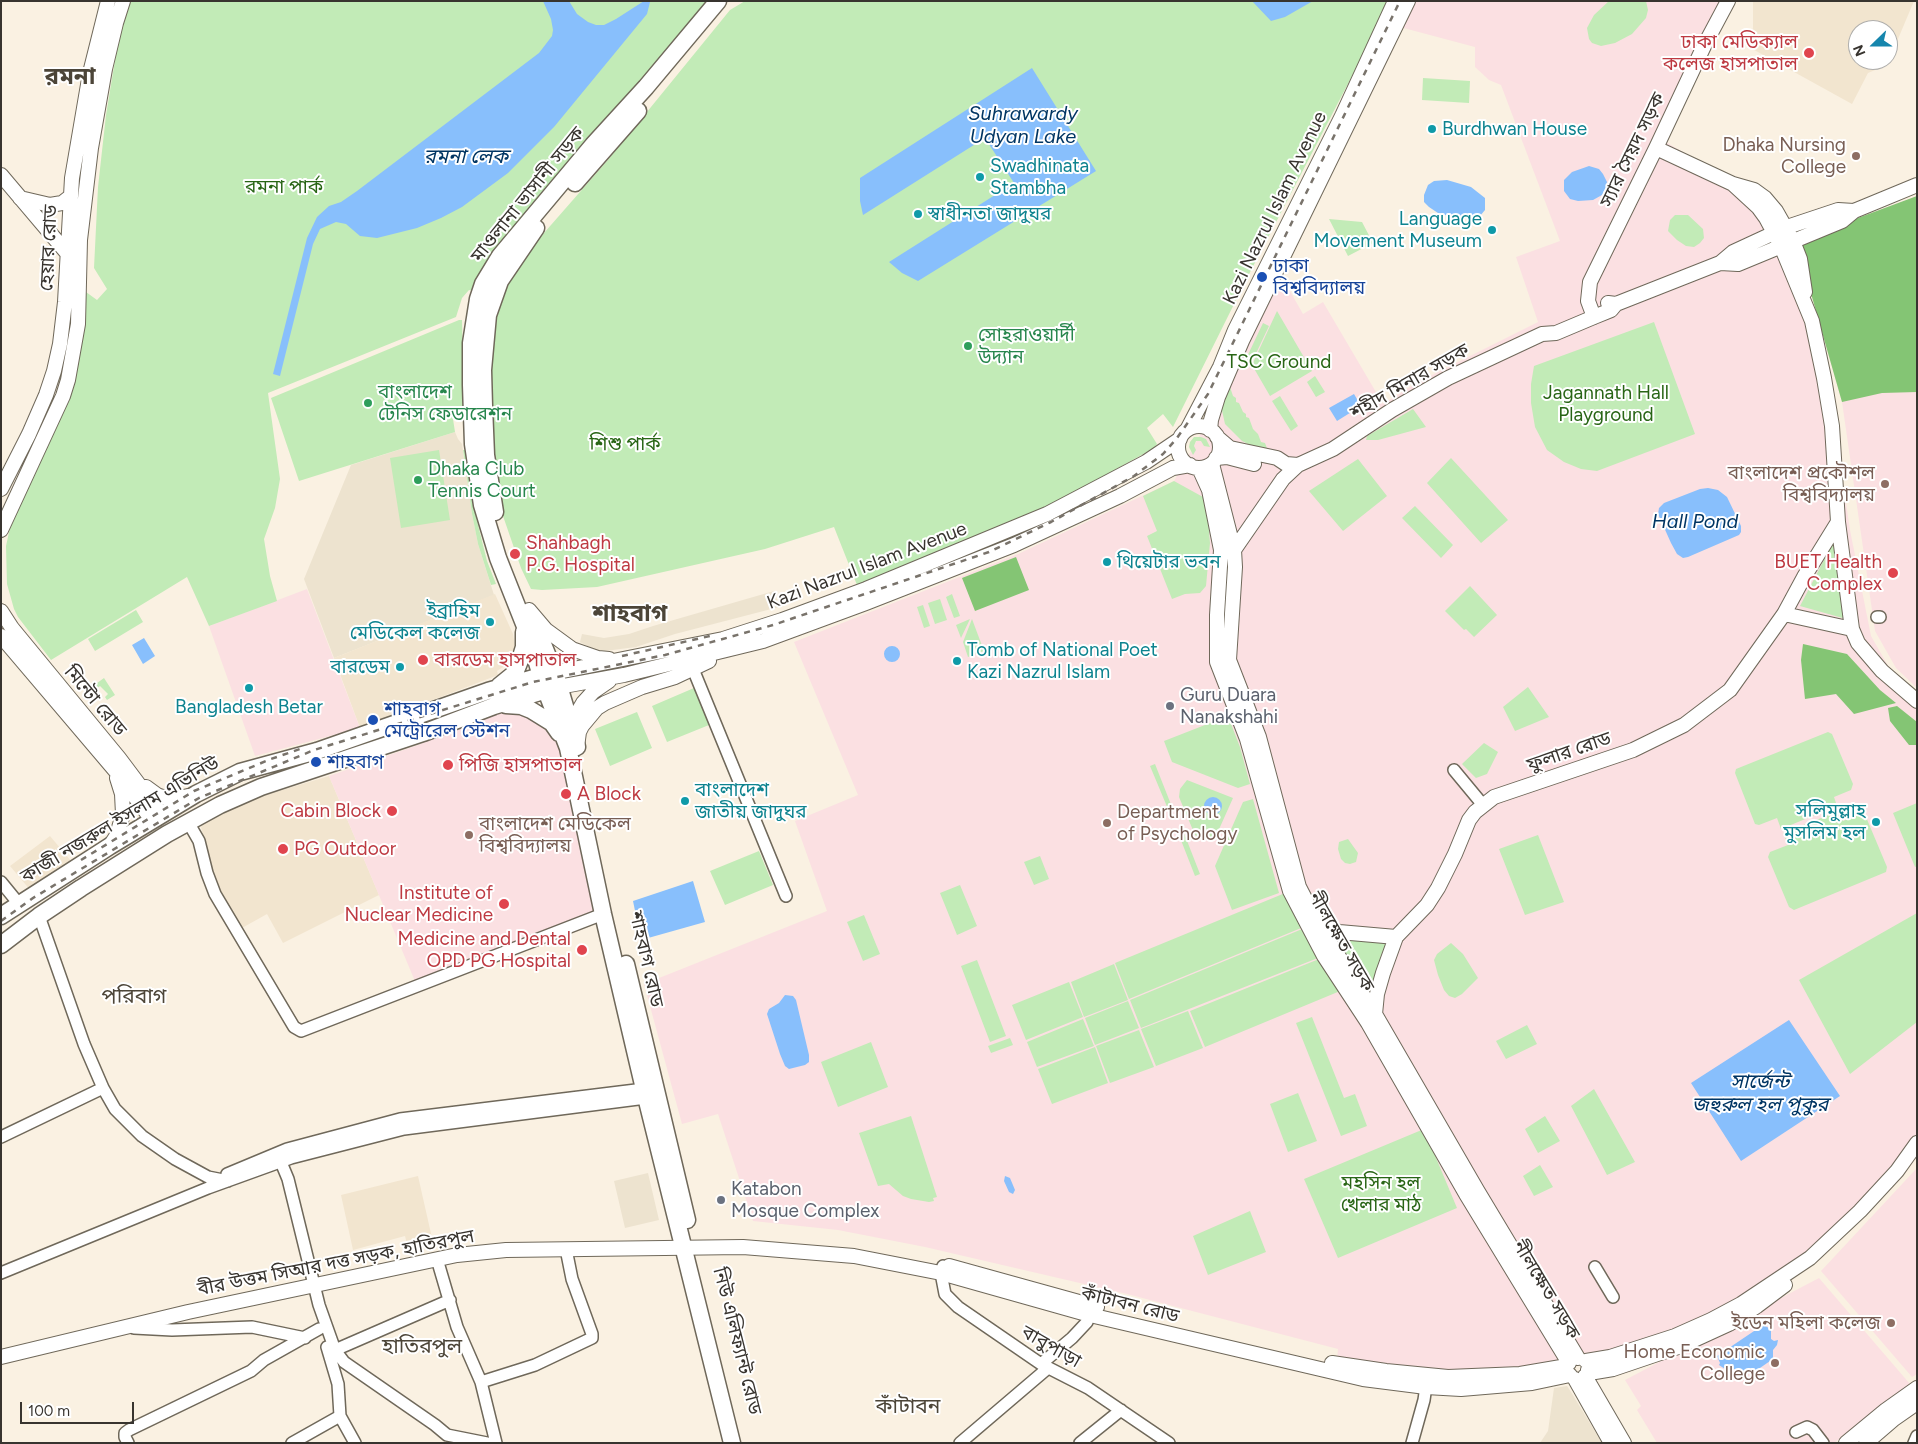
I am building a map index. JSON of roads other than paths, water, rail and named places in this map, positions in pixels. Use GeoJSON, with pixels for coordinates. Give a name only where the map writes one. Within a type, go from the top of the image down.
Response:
{"type":"FeatureCollection","features":[{"type":"Feature","properties":{"kind":"highway","name":"মাওলানা ভাসানী সড়ক"},"geometry":{"type":"LineString","coordinates":[[525,611],[492,539],[480,497],[475,462],[471,385],[472,343],[476,308],[481,290],[500,256],[522,228],[718,1]]}},
{"type":"Feature","properties":{"kind":"highway","name":"মাওলানা ভাসানী সড়ক"},"geometry":{"type":"LineString","coordinates":[[550,681],[509,562],[492,499],[486,455],[483,370],[488,315],[495,292],[505,272],[529,237],[731,1]]}},
{"type":"Feature","properties":{"kind":"highway"},"geometry":{"type":"LineString","coordinates":[[525,611],[524,646],[519,663],[514,673],[491,698],[521,706],[541,715],[552,723],[572,747]]}},
{"type":"Feature","properties":{"kind":"highway","name":"কাজী নজরুল ইসলাম এভিনিউ"},"geometry":{"type":"LineString","coordinates":[[1,916],[156,817],[240,772],[317,751],[550,681]]}},
{"type":"Feature","properties":{"kind":"highway","name":"শাহবাগ রোড"},"geometry":{"type":"LineString","coordinates":[[550,681],[572,747],[622,946],[687,1244]]}},
{"type":"Feature","properties":{"kind":"highway","name":"কাজী নজরুল ইসলাম এভিনিউ"},"geometry":{"type":"LineString","coordinates":[[1,945],[40,916],[167,834],[220,805],[261,788],[424,733],[491,698]]}},
{"type":"Feature","properties":{"kind":"highway","name":"শাহবাগ রোড"},"geometry":{"type":"LineString","coordinates":[[572,747],[603,914],[645,1093],[687,1244]]}},
{"type":"Feature","properties":{"kind":"highway"},"geometry":{"type":"LineString","coordinates":[[156,817],[167,834]]}},
{"type":"Feature","properties":{"kind":"highway","name":"নিউ এলিফ্যান্ট রোড"},"geometry":{"type":"LineString","coordinates":[[687,1244],[732,1443]]}},
{"type":"Feature","properties":{"kind":"highway","name":"নিউ এলিফ্যান্ট রোড"},"geometry":{"type":"LineString","coordinates":[[687,1244],[742,1443]]}},
{"type":"Feature","properties":{"kind":"main road","name":"হেয়ার রোড"},"geometry":{"type":"LineString","coordinates":[[1,489],[29,434],[54,371],[60,344],[71,196],[80,126],[108,1]]}},
{"type":"Feature","properties":{"kind":"main road"},"geometry":{"type":"LineString","coordinates":[[1,530],[68,380],[78,324],[80,240],[91,148],[105,69],[123,1]]}},
{"type":"Feature","properties":{"kind":"main road","name":"Kazi Nazrul Islam Avenue"},"geometry":{"type":"LineString","coordinates":[[550,681],[620,660],[723,639],[866,590],[1047,514],[1146,462],[1184,435],[1224,370],[1258,307],[1378,50],[1395,1]]}},
{"type":"Feature","properties":{"kind":"main road","name":"Kazi Nazrul Islam Avenue"},"geometry":{"type":"LineString","coordinates":[[1378,50],[1408,1]]}},
{"type":"Feature","properties":{"kind":"main road","name":"স্যার সৈয়দ সড়ক"},"geometry":{"type":"LineString","coordinates":[[1592,314],[1588,301],[1590,282],[1704,46],[1728,1]]}},
{"type":"Feature","properties":{"kind":"main road"},"geometry":{"type":"LineString","coordinates":[[1656,148],[1734,184],[1754,190],[1765,198],[1776,211],[1780,230],[1787,243],[1812,320],[1824,378],[1830,417],[1838,522],[1852,629],[1858,643],[1882,671],[1917,701]]}},
{"type":"Feature","properties":{"kind":"main road"},"geometry":{"type":"LineString","coordinates":[[1,175],[68,253]]}},
{"type":"Feature","properties":{"kind":"main road"},"geometry":{"type":"LineString","coordinates":[[1720,263],[1738,264],[1842,220],[1854,211],[1917,185]]}},
{"type":"Feature","properties":{"kind":"main road"},"geometry":{"type":"LineString","coordinates":[[20,198],[50,205],[62,203],[71,196]]}},
{"type":"Feature","properties":{"kind":"main road"},"geometry":{"type":"LineString","coordinates":[[1720,263],[1733,252],[1780,230],[1838,210],[1854,211]]}},
{"type":"Feature","properties":{"kind":"main road","name":"শহীদ মিনার সড়ক"},"geometry":{"type":"LineString","coordinates":[[1204,464],[1226,457],[1275,468],[1333,449],[1392,410],[1448,378],[1542,334],[1556,333],[1592,314],[1607,302],[1616,304],[1720,263]]}},
{"type":"Feature","properties":{"kind":"main road","name":"Kazi Nazrul Islam Avenue"},"geometry":{"type":"LineString","coordinates":[[1214,434],[1211,420],[1224,370]]}},
{"type":"Feature","properties":{"kind":"main road"},"geometry":{"type":"LineString","coordinates":[[1214,434],[1220,447],[1204,464],[1180,454],[1184,435],[1196,427],[1214,434],[1230,448],[1277,458],[1292,464]]}},
{"type":"Feature","properties":{"kind":"main road","name":"Kazi Nazrul Islam Avenue"},"geometry":{"type":"LineString","coordinates":[[550,681],[624,675],[762,641],[866,603],[1014,545],[1120,496],[1173,468],[1204,464]]}},
{"type":"Feature","properties":{"kind":"main road","name":"নীলক্ষেত সড়ক"},"geometry":{"type":"LineString","coordinates":[[1204,464],[1227,550],[1235,567],[1229,660],[1259,736],[1266,786],[1312,924],[1477,1190],[1577,1369],[1624,1443]]}},
{"type":"Feature","properties":{"kind":"main road","name":"শহীদ মিনার সড়ক"},"geometry":{"type":"LineString","coordinates":[[1227,550],[1283,479],[1292,464]]}},
{"type":"Feature","properties":{"kind":"main road","name":"ফুলার রোড"},"geometry":{"type":"LineString","coordinates":[[1371,1017],[1382,973],[1396,937],[1412,922],[1438,888],[1469,820],[1483,805],[1494,797],[1633,750],[1684,725],[1730,690],[1784,614],[1838,522]]}},
{"type":"Feature","properties":{"kind":"main road","name":"মিন্টো রোড"},"geometry":{"type":"LineString","coordinates":[[1,611],[156,817]]}},
{"type":"Feature","properties":{"kind":"main road"},"geometry":{"type":"LineString","coordinates":[[525,611],[546,630],[572,649],[598,658],[620,660]]}},
{"type":"Feature","properties":{"kind":"main road"},"geometry":{"type":"LineString","coordinates":[[1784,614],[1852,629]]}},
{"type":"Feature","properties":{"kind":"main road","name":"মিন্টো রোড"},"geometry":{"type":"LineString","coordinates":[[1,636],[115,761]]}},
{"type":"Feature","properties":{"kind":"main road"},"geometry":{"type":"LineString","coordinates":[[572,747],[582,726],[597,708],[605,703],[629,692],[693,669],[738,648]]}},
{"type":"Feature","properties":{"kind":"main road"},"geometry":{"type":"LineString","coordinates":[[572,747],[576,715],[583,703],[606,682],[624,675]]}},
{"type":"Feature","properties":{"kind":"main road"},"geometry":{"type":"LineString","coordinates":[[110,846],[120,829],[124,803],[115,761],[124,760],[146,788],[157,795],[176,800],[196,794]]}},
{"type":"Feature","properties":{"kind":"main road"},"geometry":{"type":"LineString","coordinates":[[1312,924],[1339,932],[1396,937]]}},
{"type":"Feature","properties":{"kind":"main road"},"geometry":{"type":"LineString","coordinates":[[1577,1369],[1674,1336],[1742,1304],[1810,1258],[1853,1218],[1897,1171],[1917,1143]]}},
{"type":"Feature","properties":{"kind":"main road"},"geometry":{"type":"LineString","coordinates":[[1577,1369],[1595,1372],[1613,1369],[1681,1346],[1729,1324],[1747,1313],[1815,1262],[1848,1233],[1885,1195],[1917,1155]]}},
{"type":"Feature","properties":{"kind":"main road"},"geometry":{"type":"LineString","coordinates":[[1,1348],[310,1282],[456,1248],[482,1248],[506,1242],[687,1244]]}},
{"type":"Feature","properties":{"kind":"main road","name":"বীর উত্তম সিআর দত্ত সড়ক, হাতিরপুল"},"geometry":{"type":"LineString","coordinates":[[1,1357],[310,1282],[437,1259],[482,1248],[506,1250],[566,1249],[687,1244]]}},
{"type":"Feature","properties":{"kind":"main road","name":"কাঁটাবন রোড"},"geometry":{"type":"LineString","coordinates":[[687,1244],[854,1256],[942,1269],[1091,1310],[1303,1361],[1363,1379],[1426,1381],[1461,1389],[1532,1383],[1577,1369]]}},
{"type":"Feature","properties":{"kind":"main road"},"geometry":{"type":"LineString","coordinates":[[1577,1369],[1611,1443]]}},
{"type":"Feature","properties":{"kind":"main road"},"geometry":{"type":"LineString","coordinates":[[1846,1443],[1886,1410],[1917,1388]]}},
{"type":"Feature","properties":{"kind":"main road"},"geometry":{"type":"LineString","coordinates":[[1866,1443],[1894,1419],[1917,1403]]}},
{"type":"Feature","properties":{"kind":"street"},"geometry":{"type":"LineString","coordinates":[[693,669],[786,896]]}},
{"type":"Feature","properties":{"kind":"street"},"geometry":{"type":"LineString","coordinates":[[1454,770],[1483,805]]}},
{"type":"Feature","properties":{"kind":"street"},"geometry":{"type":"LineString","coordinates":[[188,822],[199,841],[207,873],[215,894],[294,1026],[301,1031],[603,914]]}},
{"type":"Feature","properties":{"kind":"street"},"geometry":{"type":"LineString","coordinates":[[1,882],[19,904]]}},
{"type":"Feature","properties":{"kind":"street"},"geometry":{"type":"LineString","coordinates":[[40,916],[84,1044],[103,1088],[115,1109],[142,1136],[187,1167],[208,1177],[230,1181]]}},
{"type":"Feature","properties":{"kind":"street"},"geometry":{"type":"LineString","coordinates":[[1,1137],[103,1088]]}},
{"type":"Feature","properties":{"kind":"street"},"geometry":{"type":"LineString","coordinates":[[208,1188],[216,1179],[400,1119],[420,1122],[645,1093]]}},
{"type":"Feature","properties":{"kind":"street"},"geometry":{"type":"LineString","coordinates":[[1,1273],[208,1188],[230,1181],[276,1158]]}},
{"type":"Feature","properties":{"kind":"street"},"geometry":{"type":"LineString","coordinates":[[276,1158],[310,1282],[331,1349],[338,1384],[340,1416],[355,1443]]}},
{"type":"Feature","properties":{"kind":"street"},"geometry":{"type":"LineString","coordinates":[[481,1382],[535,1365],[592,1338],[572,1279],[566,1249]]}},
{"type":"Feature","properties":{"kind":"street"},"geometry":{"type":"LineString","coordinates":[[437,1259],[458,1327],[481,1382],[496,1443]]}},
{"type":"Feature","properties":{"kind":"street"},"geometry":{"type":"LineString","coordinates":[[1595,1267],[1612,1297]]}},
{"type":"Feature","properties":{"kind":"street","name":"বাবুপাড়া"},"geometry":{"type":"LineString","coordinates":[[942,1269],[946,1296],[958,1307],[1045,1366],[1088,1388],[1168,1443]]}},
{"type":"Feature","properties":{"kind":"street"},"geometry":{"type":"LineString","coordinates":[[310,1282],[319,1329],[331,1349],[354,1376],[447,1435],[487,1443]]}},
{"type":"Feature","properties":{"kind":"street"},"geometry":{"type":"LineString","coordinates":[[331,1349],[450,1300]]}},
{"type":"Feature","properties":{"kind":"street"},"geometry":{"type":"LineString","coordinates":[[960,1443],[1045,1366],[1087,1322],[1091,1310]]}},
{"type":"Feature","properties":{"kind":"street"},"geometry":{"type":"LineString","coordinates":[[127,1327],[172,1330],[252,1327],[304,1338]]}},
{"type":"Feature","properties":{"kind":"street"},"geometry":{"type":"LineString","coordinates":[[126,1442],[125,1433],[130,1430],[251,1371],[264,1360],[319,1329]]}},
{"type":"Feature","properties":{"kind":"street"},"geometry":{"type":"LineString","coordinates":[[338,1384],[343,1364]]}},
{"type":"Feature","properties":{"kind":"street"},"geometry":{"type":"LineString","coordinates":[[1412,1443],[1426,1381]]}},
{"type":"Feature","properties":{"kind":"street"},"geometry":{"type":"LineString","coordinates":[[1080,1443],[1121,1410]]}},
{"type":"Feature","properties":{"kind":"street"},"geometry":{"type":"LineString","coordinates":[[292,1443],[340,1416]]}},
{"type":"Feature","properties":{"kind":"street"},"geometry":{"type":"LineString","coordinates":[[1796,1432],[1806,1427],[1812,1430],[1823,1443]]}},
{"type":"Feature","properties":{"kind":"street"},"geometry":{"type":"LineString","coordinates":[[1914,1443],[1917,1436]]}},
{"type":"Feature","properties":{"kind":"water","name":"রমনা লেক"},"geometry":{"type":"Polygon","coordinates":[[[543,1],[569,1],[577,14],[596,25],[604,25],[616,19],[644,1],[650,2],[647,14],[554,127],[508,173],[462,207],[417,228],[377,238],[360,236],[346,224],[336,222],[320,229],[313,244],[280,376],[273,374],[307,238],[317,217],[329,206],[341,202],[357,191],[539,53],[552,36],[553,30],[551,19],[543,1]]]}},
{"type":"Feature","properties":{"kind":"water"},"geometry":{"type":"Polygon","coordinates":[[[1252,1],[1313,1],[1285,17],[1271,21],[1252,1]]]}},
{"type":"Feature","properties":{"kind":"water","name":"Suhrawardy Udyan Lake"},"geometry":{"type":"Polygon","coordinates":[[[1032,68],[1096,171],[918,281],[902,273],[889,262],[1014,183],[985,138],[863,215],[860,201],[860,178],[1032,68]]]}},
{"type":"Feature","properties":{"kind":"water"},"geometry":{"type":"Polygon","coordinates":[[[1589,166],[1599,169],[1603,174],[1607,182],[1605,192],[1593,200],[1578,201],[1570,199],[1564,191],[1564,180],[1572,172],[1589,166]]]}},
{"type":"Feature","properties":{"kind":"water"},"geometry":{"type":"Polygon","coordinates":[[[1447,180],[1471,187],[1485,198],[1485,210],[1480,216],[1456,218],[1438,213],[1424,202],[1424,195],[1428,185],[1434,181],[1447,180]]]}},
{"type":"Feature","properties":{"kind":"water"},"geometry":{"type":"Polygon","coordinates":[[[1354,394],[1361,406],[1337,421],[1329,408],[1354,394]]]}},
{"type":"Feature","properties":{"kind":"water","name":"Hall Pond"},"geometry":{"type":"Polygon","coordinates":[[[1700,489],[1718,490],[1727,497],[1741,526],[1741,532],[1739,535],[1683,558],[1677,554],[1671,543],[1658,514],[1659,508],[1664,503],[1700,489]]]}},
{"type":"Feature","properties":{"kind":"water"},"geometry":{"type":"Polygon","coordinates":[[[144,638],[155,656],[143,664],[132,645],[144,638]]]}},
{"type":"Feature","properties":{"kind":"water"},"geometry":{"type":"Polygon","coordinates":[[[892,646],[898,648],[900,654],[898,660],[892,662],[886,660],[884,654],[886,648],[892,646]]]}},
{"type":"Feature","properties":{"kind":"water"},"geometry":{"type":"Polygon","coordinates":[[[1213,797],[1221,802],[1222,806],[1217,814],[1213,815],[1205,810],[1204,806],[1209,798],[1213,797]]]}},
{"type":"Feature","properties":{"kind":"water"},"geometry":{"type":"Polygon","coordinates":[[[693,881],[705,922],[641,940],[633,901],[693,881]]]}},
{"type":"Feature","properties":{"kind":"water"},"geometry":{"type":"Polygon","coordinates":[[[785,995],[793,996],[796,1000],[809,1055],[809,1062],[805,1065],[789,1069],[785,1066],[780,1054],[767,1014],[769,1009],[779,1003],[785,995]]]}},
{"type":"Feature","properties":{"kind":"water","name":"সার্জেন্ট জহুরুল হল পুকুর"},"geometry":{"type":"Polygon","coordinates":[[[1789,1020],[1840,1096],[1741,1161],[1691,1083],[1789,1020]]]}},
{"type":"Feature","properties":{"kind":"water"},"geometry":{"type":"Polygon","coordinates":[[[1005,1176],[1010,1178],[1015,1190],[1013,1194],[1009,1192],[1004,1181],[1005,1176]]]}},
{"type":"Feature","properties":{"kind":"water"},"geometry":{"type":"Polygon","coordinates":[[[1763,1325],[1771,1329],[1771,1339],[1774,1341],[1778,1340],[1773,1350],[1773,1359],[1757,1370],[1749,1368],[1743,1373],[1733,1369],[1728,1371],[1719,1365],[1717,1356],[1763,1325]]]}},
{"type":"Feature","properties":{"kind":"railway"},"geometry":{"type":"LineString","coordinates":[[1,921],[33,898],[199,798],[314,750],[533,682],[665,655],[773,625],[989,552],[1051,522],[1134,476],[1163,454],[1177,438],[1208,394],[1400,1]]}},
{"type":"Feature","properties":{"kind":"railway"},"geometry":{"type":"LineString","coordinates":[[622,656],[710,636]]}},
{"type":"Feature","properties":{"kind":"railway"},"geometry":{"type":"LineString","coordinates":[[81,860],[194,791],[271,759],[303,748]]}},
{"type":"Feature","properties":{"kind":"place","name":"ঢাকা মেডিক্যাল কলেজ হাসপাতাল"},"geometry":{"type":"Point","coordinates":[1809,53]}},
{"type":"Feature","properties":{"kind":"place","name":"Burdhwan House"},"geometry":{"type":"Point","coordinates":[1432,129]}},
{"type":"Feature","properties":{"kind":"place","name":"Dhaka Nursing College"},"geometry":{"type":"Point","coordinates":[1856,156]}},
{"type":"Feature","properties":{"kind":"place","name":"Swadhinata Stambha"},"geometry":{"type":"Point","coordinates":[980,177]}},
{"type":"Feature","properties":{"kind":"place","name":"স্বাধীনতা জাদুঘর"},"geometry":{"type":"Point","coordinates":[918,214]}},
{"type":"Feature","properties":{"kind":"place","name":"Language Movement Museum"},"geometry":{"type":"Point","coordinates":[1492,230]}},
{"type":"Feature","properties":{"kind":"place","name":"ঢাকা বিশ্ববিদ্যালয়"},"geometry":{"type":"Point","coordinates":[1262,277]}},
{"type":"Feature","properties":{"kind":"place","name":"সোহরাওয়ার্দী উদ্যান"},"geometry":{"type":"Point","coordinates":[968,346]}},
{"type":"Feature","properties":{"kind":"place","name":"বাংলাদেশ টেনিস ফেডারেশন"},"geometry":{"type":"Point","coordinates":[368,403]}},
{"type":"Feature","properties":{"kind":"place","name":"Dhaka Club Tennis Court"},"geometry":{"type":"Point","coordinates":[418,480]}},
{"type":"Feature","properties":{"kind":"place","name":"বাংলাদেশ প্রকৌশল বিশ্ববিদ্যালয়"},"geometry":{"type":"Point","coordinates":[1885,484]}},
{"type":"Feature","properties":{"kind":"place","name":"Shahbagh P.G. Hospital"},"geometry":{"type":"Point","coordinates":[515,554]}},
{"type":"Feature","properties":{"kind":"place","name":"থিয়েটার ভবন"},"geometry":{"type":"Point","coordinates":[1107,562]}},
{"type":"Feature","properties":{"kind":"place","name":"BUET Health Complex"},"geometry":{"type":"Point","coordinates":[1893,573]}},
{"type":"Feature","properties":{"kind":"place","name":"ইব্রাহিম মেডিকেল কলেজ"},"geometry":{"type":"Point","coordinates":[490,622]}},
{"type":"Feature","properties":{"kind":"place","name":"বারডেম হাসপাতাল"},"geometry":{"type":"Point","coordinates":[423,660]}},
{"type":"Feature","properties":{"kind":"place","name":"Tomb of National Poet Kazi Nazrul Islam"},"geometry":{"type":"Point","coordinates":[957,661]}},
{"type":"Feature","properties":{"kind":"place","name":"বারডেম"},"geometry":{"type":"Point","coordinates":[400,667]}},
{"type":"Feature","properties":{"kind":"place","name":"Bangladesh Betar"},"geometry":{"type":"Point","coordinates":[249,688]}},
{"type":"Feature","properties":{"kind":"place","name":"Guru Duara Nanakshahi"},"geometry":{"type":"Point","coordinates":[1170,706]}},
{"type":"Feature","properties":{"kind":"place","name":"শাহবাগ মেট্রোরেল স্টেশন"},"geometry":{"type":"Point","coordinates":[373,720]}},
{"type":"Feature","properties":{"kind":"place","name":"শাহবাগ"},"geometry":{"type":"Point","coordinates":[316,762]}},
{"type":"Feature","properties":{"kind":"place","name":"পিজি হাসপাতাল"},"geometry":{"type":"Point","coordinates":[448,765]}},
{"type":"Feature","properties":{"kind":"place","name":"A Block"},"geometry":{"type":"Point","coordinates":[566,794]}},
{"type":"Feature","properties":{"kind":"place","name":"বাংলাদেশ জাতীয় জাদুঘর"},"geometry":{"type":"Point","coordinates":[685,801]}},
{"type":"Feature","properties":{"kind":"place","name":"Cabin Block"},"geometry":{"type":"Point","coordinates":[392,811]}},
{"type":"Feature","properties":{"kind":"place","name":"সলিমুল্লাহ মুসলিম হল"},"geometry":{"type":"Point","coordinates":[1876,822]}},
{"type":"Feature","properties":{"kind":"place","name":"Department of Psychology"},"geometry":{"type":"Point","coordinates":[1107,823]}},
{"type":"Feature","properties":{"kind":"place","name":"বাংলাদেশ মেডিকেল বিশ্ববিদ্যালয়"},"geometry":{"type":"Point","coordinates":[469,835]}},
{"type":"Feature","properties":{"kind":"place","name":"PG Outdoor"},"geometry":{"type":"Point","coordinates":[283,849]}},
{"type":"Feature","properties":{"kind":"place","name":"Institute of Nuclear Medicine"},"geometry":{"type":"Point","coordinates":[504,904]}},
{"type":"Feature","properties":{"kind":"place","name":"Medicine and Dental OPD PG Hospital"},"geometry":{"type":"Point","coordinates":[582,950]}},
{"type":"Feature","properties":{"kind":"place","name":"Katabon Mosque Complex"},"geometry":{"type":"Point","coordinates":[721,1200]}},
{"type":"Feature","properties":{"kind":"place","name":"ইডেন মহিলা কলেজ"},"geometry":{"type":"Point","coordinates":[1891,1323]}},
{"type":"Feature","properties":{"kind":"place","name":"Home Economic College"},"geometry":{"type":"Point","coordinates":[1775,1363]}},
{"type":"Feature","properties":{"kind":"district","name":"রমনা"},"geometry":{"type":"Point","coordinates":[70,77]}},
{"type":"Feature","properties":{"kind":"district","name":"শাহবাগ"},"geometry":{"type":"Point","coordinates":[630,614]}},
{"type":"Feature","properties":{"kind":"district","name":"পরিবাগ"},"geometry":{"type":"Point","coordinates":[134,997]}},
{"type":"Feature","properties":{"kind":"district","name":"হাতিরপুল"},"geometry":{"type":"Point","coordinates":[422,1347]}},
{"type":"Feature","properties":{"kind":"district","name":"কাঁটাবন"},"geometry":{"type":"Point","coordinates":[908,1407]}},
{"type":"Feature","properties":{"kind":"park label","name":"রমনা পার্ক"},"geometry":{"type":"Point","coordinates":[284,187]}},
{"type":"Feature","properties":{"kind":"park label","name":"TSC Ground"},"geometry":{"type":"Point","coordinates":[1279,362]}},
{"type":"Feature","properties":{"kind":"park label","name":"Jagannath Hall Playground"},"geometry":{"type":"Point","coordinates":[1606,404]}},
{"type":"Feature","properties":{"kind":"park label","name":"শিশু পার্ক"},"geometry":{"type":"Point","coordinates":[625,444]}},
{"type":"Feature","properties":{"kind":"park label","name":"মহসিন হল খেলার মাঠ"},"geometry":{"type":"Point","coordinates":[1381,1194]}}]}
